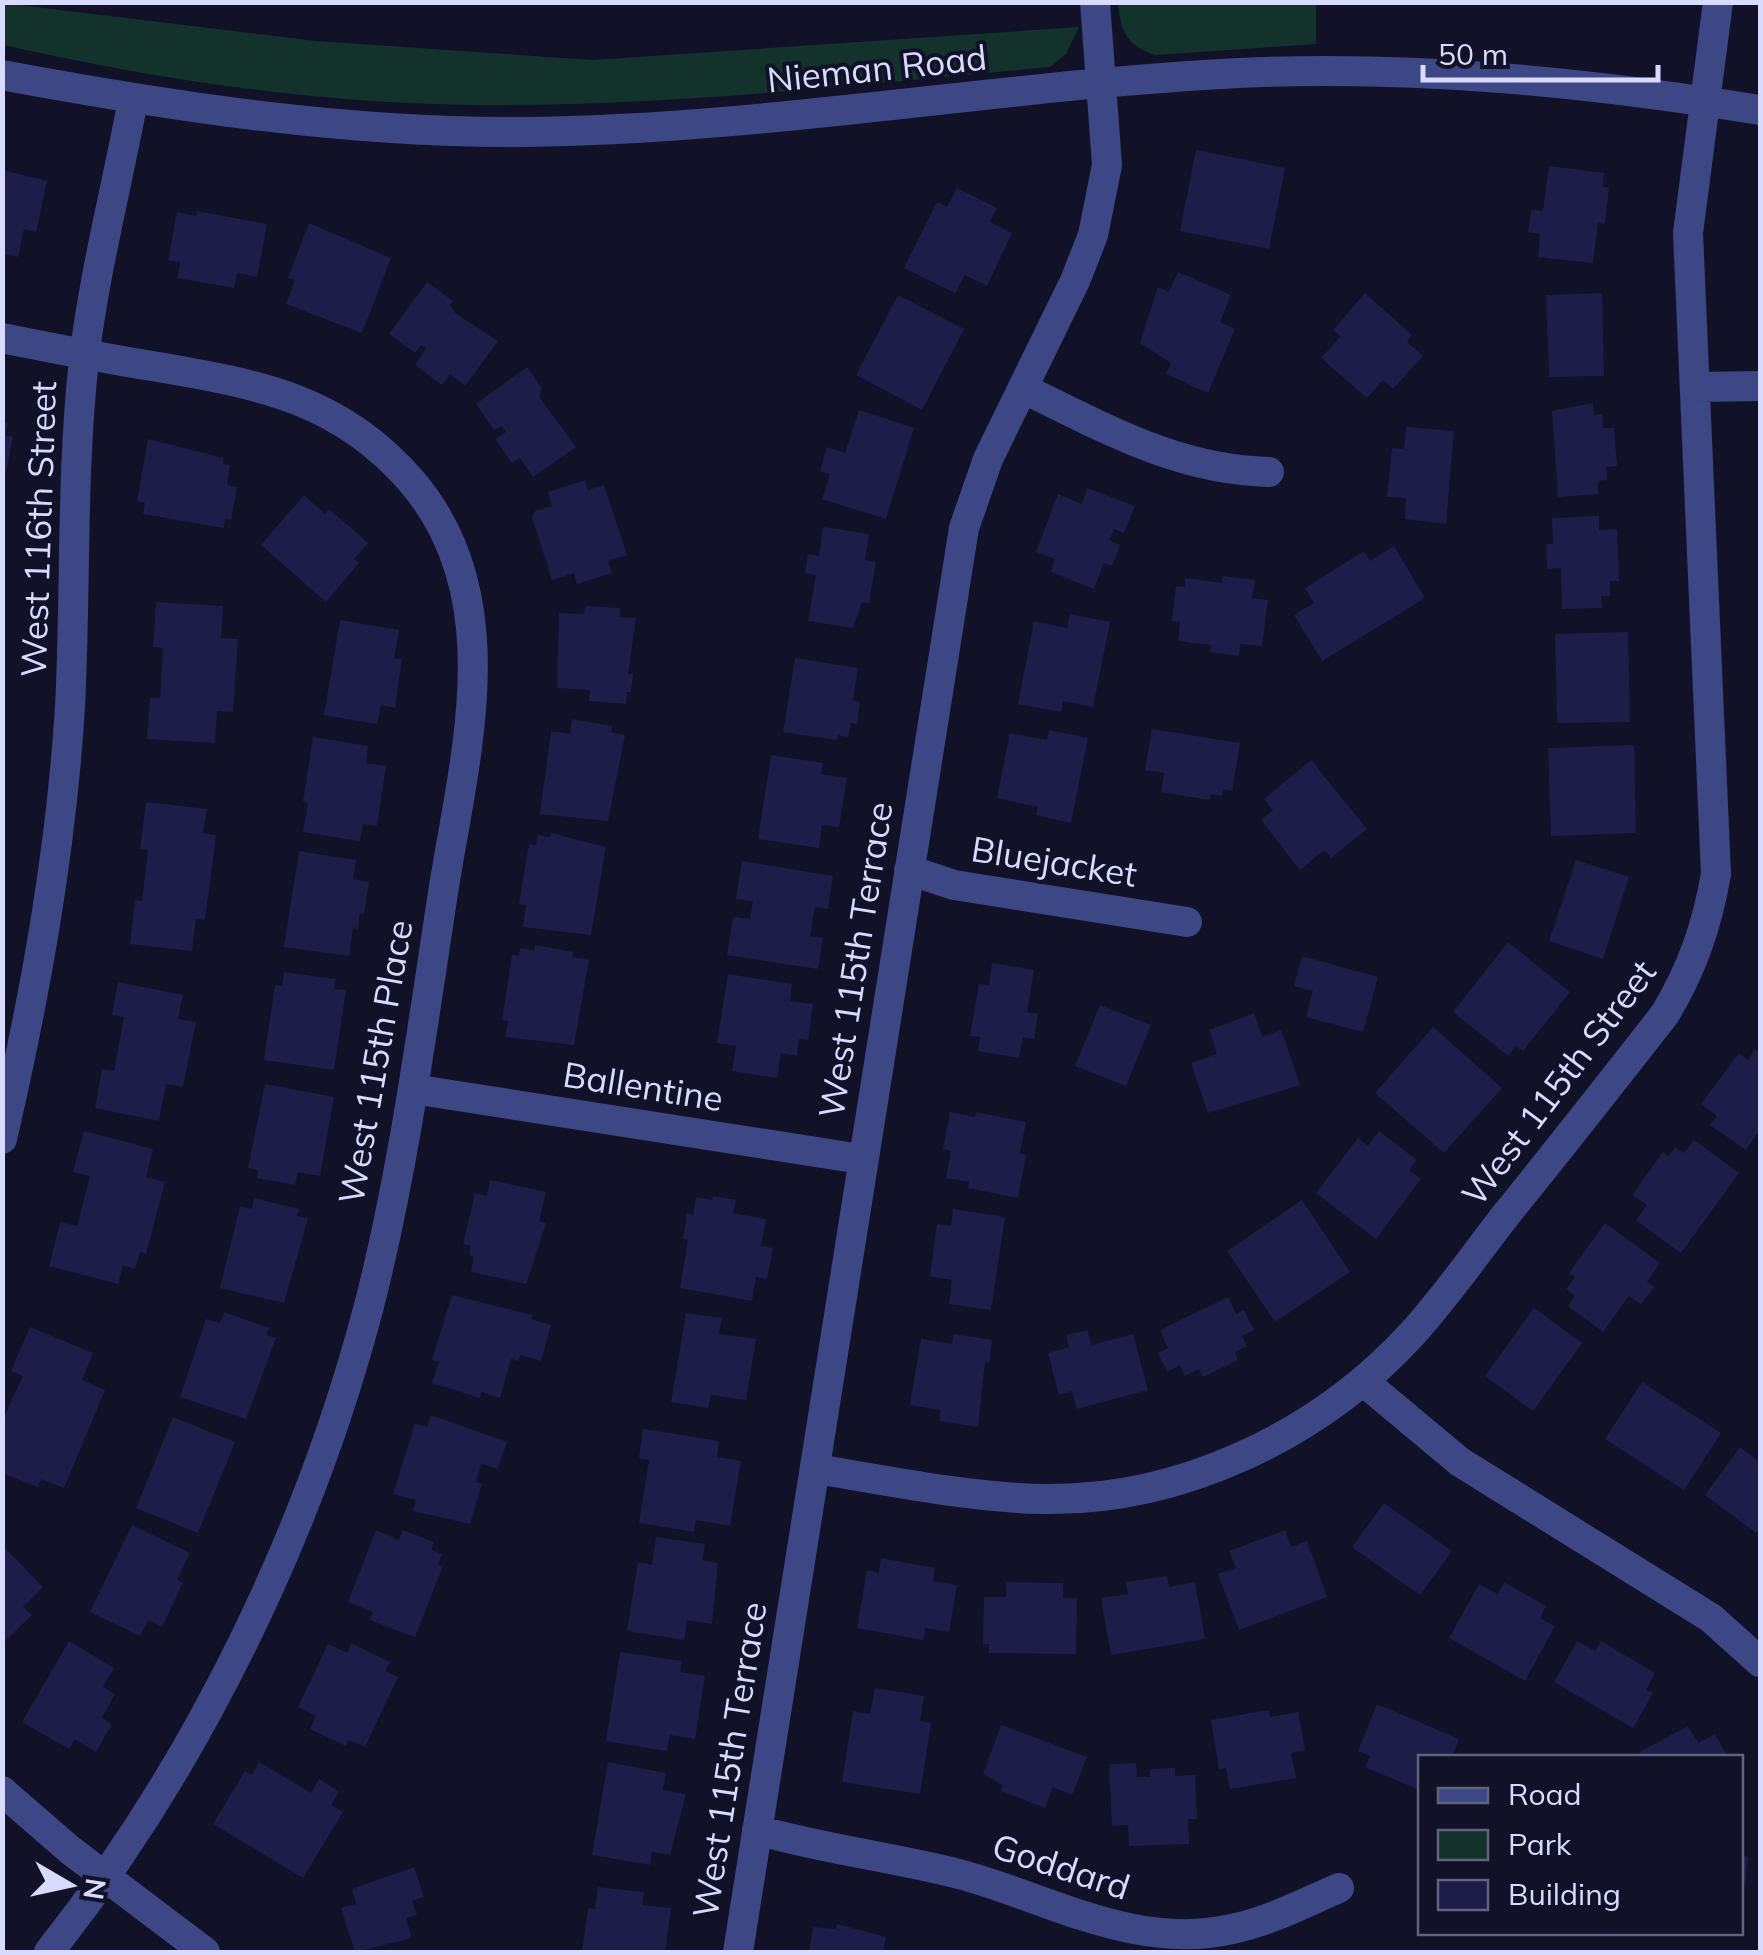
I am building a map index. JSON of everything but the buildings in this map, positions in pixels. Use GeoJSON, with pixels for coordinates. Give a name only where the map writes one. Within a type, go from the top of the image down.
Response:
{"type":"FeatureCollection","features":[{"type":"Feature","properties":{"kind":"street","name":"West 115th Terrace"},"geometry":{"type":"LineString","coordinates":[[738,1952],[964,528],[988,459],[1024,389],[1092,234],[1107,165],[1096,2]]}},
{"type":"Feature","properties":{"kind":"street","name":"West 115th Street"},"geometry":{"type":"LineString","coordinates":[[816,1469],[978,1495],[1044,1499],[1119,1493],[1194,1475],[1265,1446],[1315,1418],[1364,1381],[1412,1334],[1665,1014],[1687,978],[1708,920],[1716,874],[1717,825],[1688,233],[1718,2]]}},
{"type":"Feature","properties":{"kind":"street","name":"Nieman Road"},"geometry":{"type":"LineString","coordinates":[[2,76],[133,100],[380,128],[520,132],[670,127],[1241,73],[1462,74],[1705,98],[1760,110]]}},
{"type":"Feature","properties":{"kind":"street","name":"West 116th Street"},"geometry":{"type":"LineString","coordinates":[[2,1139],[34,1002],[56,860],[70,706],[73,504],[84,355],[133,100]]}},
{"type":"Feature","properties":{"kind":"street","name":"West 115th Place"},"geometry":{"type":"LineString","coordinates":[[2,338],[285,393],[334,415],[378,447],[416,486],[451,546],[469,600],[475,685],[413,1089],[370,1302],[318,1462],[283,1551],[223,1678],[145,1815],[49,1952]]}},
{"type":"Feature","properties":{"kind":"street"},"geometry":{"type":"LineString","coordinates":[[1697,387],[1760,386]]}},
{"type":"Feature","properties":{"kind":"street"},"geometry":{"type":"LineString","coordinates":[[1024,389],[1159,454],[1230,471],[1269,472]]}},
{"type":"Feature","properties":{"kind":"street","name":"Bluejacket"},"geometry":{"type":"LineString","coordinates":[[910,870],[954,885],[1187,922]]}},
{"type":"Feature","properties":{"kind":"street","name":"Ballentine"},"geometry":{"type":"LineString","coordinates":[[413,1089],[862,1159]]}},
{"type":"Feature","properties":{"kind":"street"},"geometry":{"type":"LineString","coordinates":[[1364,1381],[1460,1462],[1710,1618],[1760,1662]]}},
{"type":"Feature","properties":{"kind":"street"},"geometry":{"type":"LineString","coordinates":[[2,1791],[103,1877],[205,1952]]}},
{"type":"Feature","properties":{"kind":"street","name":"Goddard"},"geometry":{"type":"LineString","coordinates":[[757,1830],[798,1842],[902,1860],[979,1880],[1112,1926],[1159,1934],[1228,1931],[1260,1922],[1339,1888]]}},
{"type":"Feature","properties":{"kind":"green space"},"geometry":{"type":"Polygon","coordinates":[[[3,3],[316,41],[593,60],[1079,27],[1066,54],[1050,67],[687,99],[468,105],[351,100],[234,87],[3,45],[3,3]]]}},
{"type":"Feature","properties":{"kind":"green space"},"geometry":{"type":"Polygon","coordinates":[[[1118,3],[1316,3],[1316,44],[1156,55],[1127,36],[1118,3]]]}}]}
